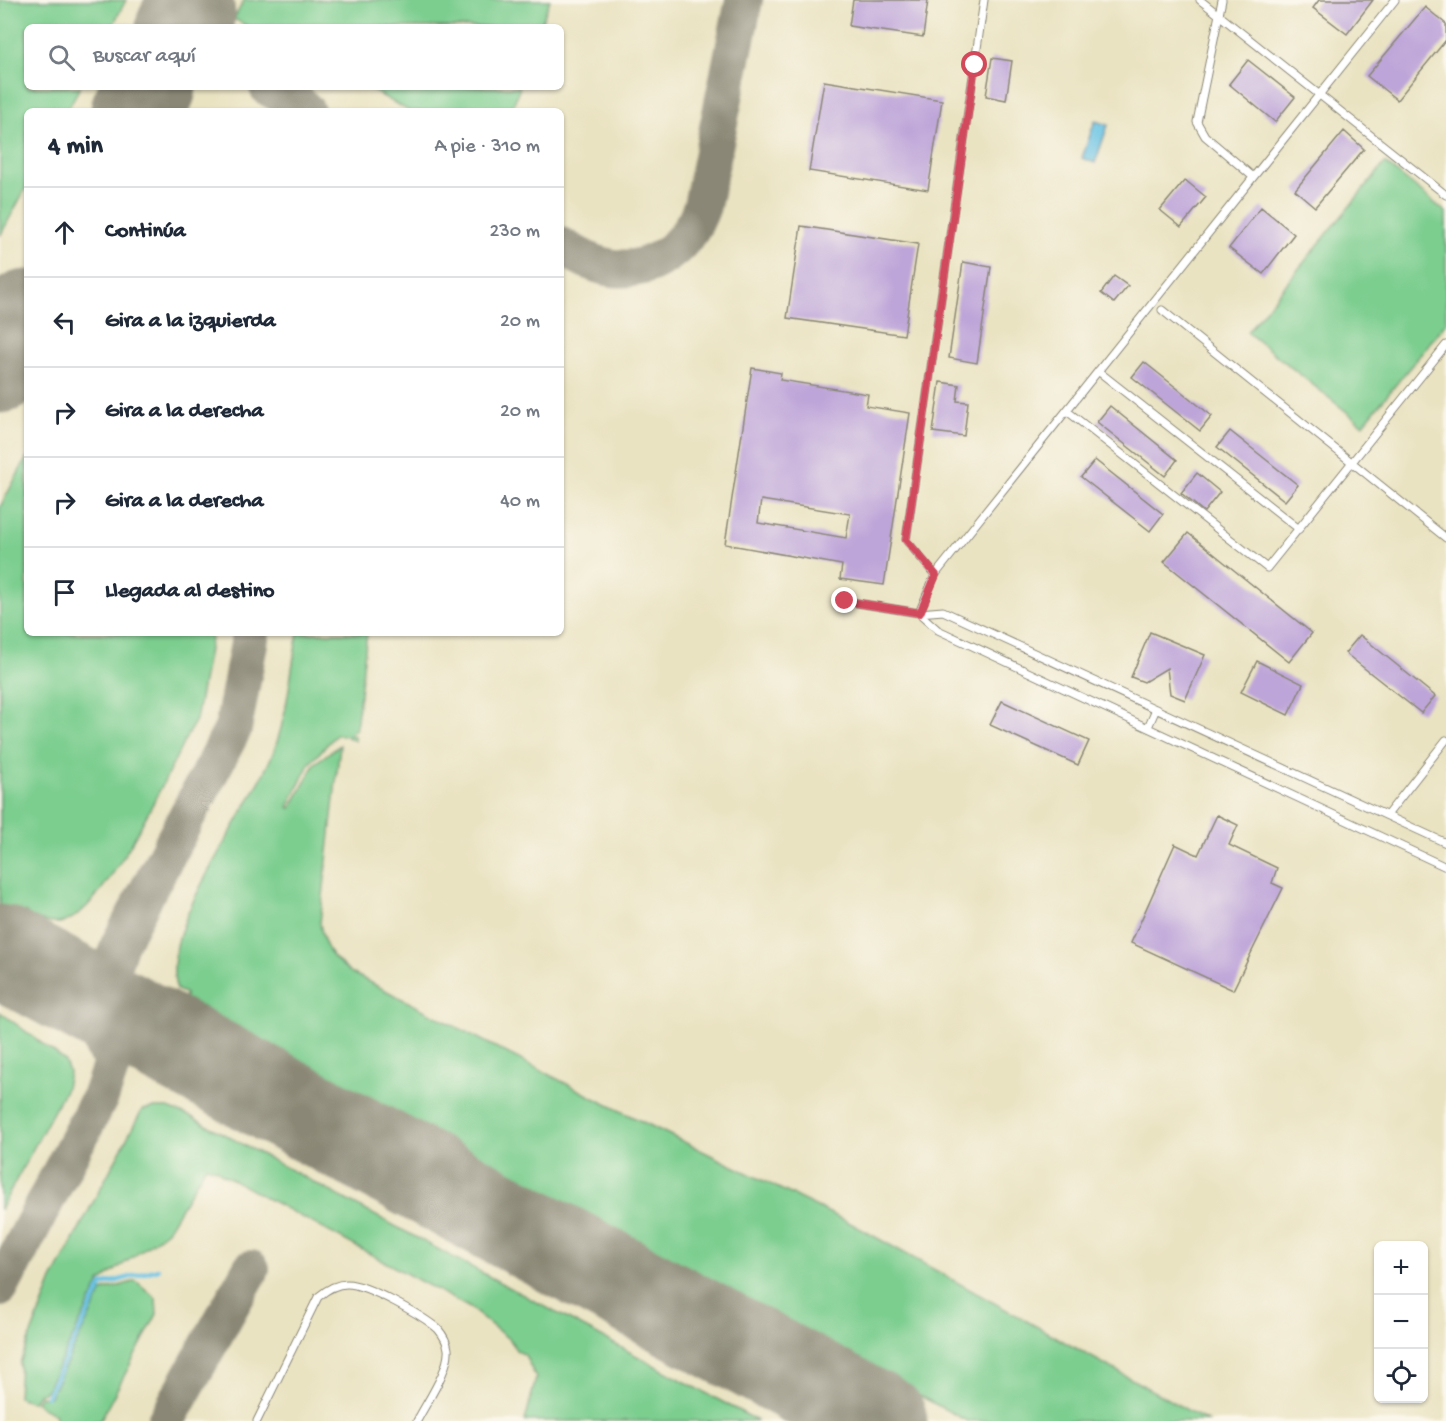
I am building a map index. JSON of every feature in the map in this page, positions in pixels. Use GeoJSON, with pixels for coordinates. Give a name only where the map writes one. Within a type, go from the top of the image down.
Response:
{"type":"FeatureCollection","features":[{"type":"Feature","properties":{"kind":"lane"},"geometry":{"type":"LineString","coordinates":[[936,575],[906,540],[984,0]]}},
{"type":"Feature","properties":{"kind":"lane"},"geometry":{"type":"LineString","coordinates":[[1200,0],[1446,195]]}},
{"type":"Feature","properties":{"kind":"lane"},"geometry":{"type":"LineString","coordinates":[[1222,0],[1197,122],[1205,136],[1252,176]]}},
{"type":"Feature","properties":{"kind":"lane"},"geometry":{"type":"LineString","coordinates":[[920,613],[936,575],[1252,176],[1395,0]]}},
{"type":"Feature","properties":{"kind":"lane"},"geometry":{"type":"LineString","coordinates":[[1162,310],[1446,538]]}},
{"type":"Feature","properties":{"kind":"lane"},"geometry":{"type":"LineString","coordinates":[[1067,411],[1267,568],[1446,345]]}},
{"type":"Feature","properties":{"kind":"lane"},"geometry":{"type":"LineString","coordinates":[[1098,371],[1299,529]]}},
{"type":"Feature","properties":{"kind":"lane"},"geometry":{"type":"LineString","coordinates":[[845,601],[920,613],[943,611],[1446,843]]}},
{"type":"Feature","properties":{"kind":"lane"},"geometry":{"type":"LineString","coordinates":[[920,613],[938,630],[1446,867]]}},
{"type":"Feature","properties":{"kind":"lane"},"geometry":{"type":"LineString","coordinates":[[1148,727],[1156,709]]}},
{"type":"Feature","properties":{"kind":"lane"},"geometry":{"type":"LineString","coordinates":[[1387,815],[1446,740]]}},
{"type":"Feature","properties":{"kind":"lane"},"geometry":{"type":"LineString","coordinates":[[257,1421],[318,1297],[329,1289],[345,1284],[361,1287],[431,1324],[446,1341],[448,1349],[445,1367],[417,1421]]}},
{"type":"Feature","properties":{"kind":"green space"},"geometry":{"type":"Polygon","coordinates":[[[0,0],[126,0],[114,24],[24,24],[24,90],[78,90],[69,108],[24,108],[24,192],[0,236],[0,0]]]}},
{"type":"Feature","properties":{"kind":"green space"},"geometry":{"type":"Polygon","coordinates":[[[244,0],[550,0],[541,24],[243,24],[234,19],[244,0]]]}},
{"type":"Feature","properties":{"kind":"green space"},"geometry":{"type":"Polygon","coordinates":[[[371,90],[519,90],[512,108],[404,108],[371,90]]]}},
{"type":"Feature","properties":{"kind":"green space"},"geometry":{"type":"Polygon","coordinates":[[[1385,163],[1446,212],[1446,323],[1363,425],[1247,332],[1385,163]]]}},
{"type":"Feature","properties":{"kind":"green space"},"geometry":{"type":"Polygon","coordinates":[[[24,463],[24,636],[211,636],[196,720],[136,836],[102,889],[85,908],[69,920],[58,923],[35,918],[25,912],[15,914],[0,906],[0,507],[24,463]]]}},
{"type":"Feature","properties":{"kind":"green space"},"geometry":{"type":"Polygon","coordinates":[[[297,636],[367,636],[356,729],[349,734],[355,736],[355,741],[344,735],[336,735],[309,764],[288,807],[291,808],[315,763],[340,745],[320,923],[326,946],[352,973],[598,1100],[852,1224],[1207,1421],[967,1421],[205,1017],[206,1009],[185,998],[185,993],[177,990],[174,964],[180,934],[193,901],[210,868],[265,771],[276,745],[286,704],[297,636]]]}},
{"type":"Feature","properties":{"kind":"green space"},"geometry":{"type":"Polygon","coordinates":[[[0,1012],[64,1060],[69,1072],[66,1088],[0,1210],[0,1012]]]}},
{"type":"Feature","properties":{"kind":"green space"},"geometry":{"type":"Polygon","coordinates":[[[168,1108],[192,1117],[758,1421],[525,1421],[536,1378],[525,1355],[516,1350],[511,1341],[470,1308],[222,1174],[217,1169],[206,1166],[167,1231],[100,1282],[46,1391],[38,1394],[33,1402],[18,1397],[20,1363],[52,1280],[142,1110],[168,1108]]]}},
{"type":"Feature","properties":{"kind":"green space"},"geometry":{"type":"Polygon","coordinates":[[[136,1281],[156,1298],[157,1314],[100,1421],[56,1421],[56,1415],[36,1402],[40,1396],[50,1397],[102,1291],[136,1281]]]}},
{"type":"Feature","properties":{"kind":"water"},"geometry":{"type":"Polygon","coordinates":[[[1095,121],[1108,125],[1095,163],[1082,158],[1095,121]]]}},
{"type":"Feature","properties":{"kind":"building"},"geometry":{"type":"Polygon","coordinates":[[[853,0],[928,0],[923,37],[849,26],[853,0]]]}},
{"type":"Feature","properties":{"kind":"building"},"geometry":{"type":"Polygon","coordinates":[[[1319,0],[1373,0],[1347,34],[1313,8],[1319,0]]]}},
{"type":"Feature","properties":{"kind":"building"},"geometry":{"type":"Polygon","coordinates":[[[1425,7],[1446,24],[1446,40],[1397,100],[1367,76],[1425,7]]]}},
{"type":"Feature","properties":{"kind":"building"},"geometry":{"type":"Polygon","coordinates":[[[992,58],[1012,61],[1006,100],[986,96],[992,58]]]}},
{"type":"Feature","properties":{"kind":"building"},"geometry":{"type":"Polygon","coordinates":[[[1248,60],[1295,97],[1275,122],[1229,84],[1248,60]]]}},
{"type":"Feature","properties":{"kind":"building"},"geometry":{"type":"Polygon","coordinates":[[[824,81],[942,100],[928,190],[809,171],[824,81]]]}},
{"type":"Feature","properties":{"kind":"building"},"geometry":{"type":"Polygon","coordinates":[[[1344,131],[1364,149],[1315,207],[1295,190],[1344,131]]]}},
{"type":"Feature","properties":{"kind":"building"},"geometry":{"type":"Polygon","coordinates":[[[1185,180],[1206,197],[1181,227],[1160,210],[1185,180]]]}},
{"type":"Feature","properties":{"kind":"building"},"geometry":{"type":"Polygon","coordinates":[[[1261,207],[1294,234],[1263,274],[1229,248],[1261,207]]]}},
{"type":"Feature","properties":{"kind":"building"},"geometry":{"type":"Polygon","coordinates":[[[801,226],[918,244],[904,335],[787,318],[801,226]]]}},
{"type":"Feature","properties":{"kind":"building"},"geometry":{"type":"Polygon","coordinates":[[[963,262],[991,267],[977,363],[949,358],[963,262]]]}},
{"type":"Feature","properties":{"kind":"building"},"geometry":{"type":"Polygon","coordinates":[[[1114,276],[1128,286],[1114,303],[1101,293],[1114,276]]]}},
{"type":"Feature","properties":{"kind":"building"},"geometry":{"type":"Polygon","coordinates":[[[1144,362],[1212,416],[1200,431],[1132,377],[1144,362]]]}},
{"type":"Feature","properties":{"kind":"building"},"geometry":{"type":"Polygon","coordinates":[[[752,368],[781,373],[780,380],[868,394],[866,406],[910,413],[884,585],[840,579],[842,565],[725,544],[752,368]],[[761,500],[758,523],[846,538],[850,514],[761,500]]]}},
{"type":"Feature","properties":{"kind":"building"},"geometry":{"type":"Polygon","coordinates":[[[940,382],[959,385],[957,401],[968,402],[964,436],[933,432],[940,382]]]}},
{"type":"Feature","properties":{"kind":"building"},"geometry":{"type":"Polygon","coordinates":[[[1110,406],[1177,460],[1165,476],[1097,422],[1110,406]]]}},
{"type":"Feature","properties":{"kind":"building"},"geometry":{"type":"Polygon","coordinates":[[[1230,431],[1298,485],[1285,501],[1217,447],[1230,431]]]}},
{"type":"Feature","properties":{"kind":"building"},"geometry":{"type":"Polygon","coordinates":[[[1095,460],[1163,514],[1150,531],[1081,477],[1095,460]]]}},
{"type":"Feature","properties":{"kind":"building"},"geometry":{"type":"Polygon","coordinates":[[[1197,473],[1220,492],[1204,512],[1181,493],[1197,473]]]}},
{"type":"Feature","properties":{"kind":"building"},"geometry":{"type":"Polygon","coordinates":[[[1188,533],[1312,633],[1289,662],[1164,562],[1188,533]]]}},
{"type":"Feature","properties":{"kind":"building"},"geometry":{"type":"Polygon","coordinates":[[[1150,632],[1205,655],[1185,700],[1170,694],[1167,668],[1144,682],[1131,677],[1150,632]]]}},
{"type":"Feature","properties":{"kind":"building"},"geometry":{"type":"Polygon","coordinates":[[[1360,635],[1435,696],[1421,713],[1345,653],[1360,635]]]}},
{"type":"Feature","properties":{"kind":"building"},"geometry":{"type":"Polygon","coordinates":[[[1257,661],[1303,684],[1288,715],[1241,692],[1257,661]]]}},
{"type":"Feature","properties":{"kind":"building"},"geometry":{"type":"Polygon","coordinates":[[[1002,701],[1089,741],[1078,765],[990,725],[1002,701]]]}},
{"type":"Feature","properties":{"kind":"building"},"geometry":{"type":"Polygon","coordinates":[[[1217,815],[1238,825],[1229,845],[1277,868],[1272,883],[1283,888],[1233,990],[1131,943],[1175,844],[1198,855],[1217,815]]]}},
{"type":"Feature","properties":{"kind":"waterway"},"geometry":{"type":"LineString","coordinates":[[47,1396],[102,1285],[158,1269]]}},
{"type":"Feature","properties":{"kind":"taxiway"},"geometry":{"type":"LineString","coordinates":[[564,248],[600,265],[629,268],[644,266],[669,253],[689,232],[702,206],[744,0]]}},
{"type":"Feature","properties":{"kind":"taxiway"},"geometry":{"type":"LineString","coordinates":[[138,108],[159,90]]}},
{"type":"Feature","properties":{"kind":"taxiway"},"geometry":{"type":"LineString","coordinates":[[273,90],[303,108]]}},
{"type":"Feature","properties":{"kind":"taxiway"},"geometry":{"type":"LineString","coordinates":[[0,1288],[101,1095],[112,1063],[107,1008],[108,980],[119,945],[233,729],[250,636]]}},
{"type":"Feature","properties":{"kind":"taxiway"},"geometry":{"type":"LineString","coordinates":[[32,968],[87,1011],[105,1050]]}},
{"type":"Feature","properties":{"kind":"taxiway"},"geometry":{"type":"LineString","coordinates":[[166,1421],[251,1269]]}},
{"type":"Feature","properties":{"kind":"runway"},"geometry":{"type":"LineString","coordinates":[[184,24],[189,13]]}},
{"type":"Feature","properties":{"kind":"runway"},"geometry":{"type":"LineString","coordinates":[[139,108],[148,90]]}},
{"type":"Feature","properties":{"kind":"runway"},"geometry":{"type":"LineString","coordinates":[[0,367],[24,322]]}},
{"type":"Feature","properties":{"kind":"runway"},"geometry":{"type":"LineString","coordinates":[[0,951],[881,1421]]}},
{"type":"Feature","properties":{"kind":"route"},"geometry":{"type":"LineString","coordinates":[[845,601],[920,613],[936,575],[906,540],[975,65]]}}]}
